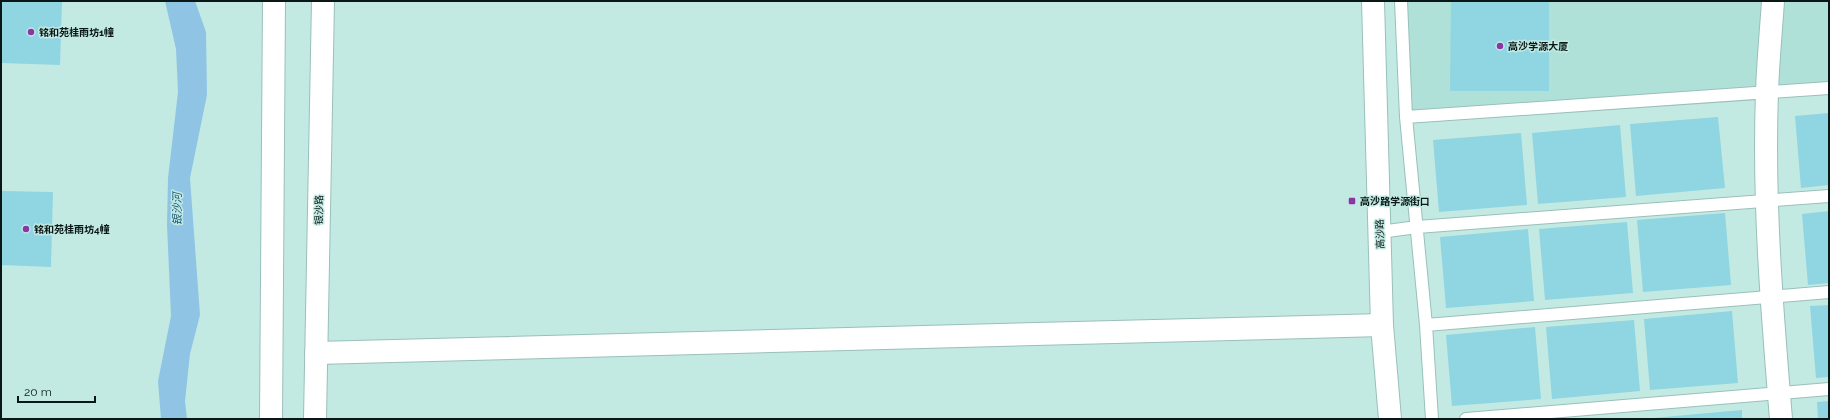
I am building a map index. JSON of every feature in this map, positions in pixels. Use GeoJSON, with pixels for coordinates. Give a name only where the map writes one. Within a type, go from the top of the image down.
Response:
{"type":"FeatureCollection","features":[{"type":"Feature","properties":{"kind":"street"},"geometry":{"type":"LineString","coordinates":[[270,419],[274,1]]}},
{"type":"Feature","properties":{"kind":"street","name":"银沙路"},"geometry":{"type":"LineString","coordinates":[[315,419],[323,1]]}},
{"type":"Feature","properties":{"kind":"street","name":"高沙路"},"geometry":{"type":"LineString","coordinates":[[1374,1],[1382,325],[1390,419]]}},
{"type":"Feature","properties":{"kind":"street"},"geometry":{"type":"LineString","coordinates":[[1773,1],[1767,92],[1768,202],[1771,297],[1781,419]]}},
{"type":"Feature","properties":{"kind":"street"},"geometry":{"type":"LineString","coordinates":[[316,353],[1382,325]]}},
{"type":"Feature","properties":{"kind":"lane"},"geometry":{"type":"LineString","coordinates":[[1401,1],[1406,117],[1426,325],[1432,419]]}},
{"type":"Feature","properties":{"kind":"lane"},"geometry":{"type":"LineString","coordinates":[[1406,117],[1829,88]]}},
{"type":"Feature","properties":{"kind":"lane"},"geometry":{"type":"LineString","coordinates":[[1380,232],[1416,227],[1768,202],[1829,196]]}},
{"type":"Feature","properties":{"kind":"lane"},"geometry":{"type":"LineString","coordinates":[[1426,325],[1829,292]]}},
{"type":"Feature","properties":{"kind":"lane"},"geometry":{"type":"LineString","coordinates":[[1466,419],[1829,390]]}},
{"type":"Feature","properties":{"kind":"shaded area","name":"高沙学源大厦"},"geometry":{"type":"Polygon","coordinates":[[[1403,1],[1829,1],[1829,90],[1406,117],[1403,1]]]}},
{"type":"Feature","properties":{"kind":"water","name":"银沙河"},"geometry":{"type":"Polygon","coordinates":[[[165,1],[195,1],[206,32],[207,95],[190,178],[200,315],[190,354],[185,401],[187,419],[161,419],[158,381],[171,316],[167,225],[168,178],[178,92],[176,49],[165,1]]]}},
{"type":"Feature","properties":{"kind":"building","name":"铭和苑桂雨坊1幢"},"geometry":{"type":"Polygon","coordinates":[[[1,1],[62,1],[60,65],[1,63],[1,1]]]}},
{"type":"Feature","properties":{"kind":"building","name":"高沙学源大厦"},"geometry":{"type":"Polygon","coordinates":[[[1451,1],[1549,1],[1549,91],[1450,91],[1451,1]]]}},
{"type":"Feature","properties":{"kind":"building"},"geometry":{"type":"Polygon","coordinates":[[[1829,113],[1829,185],[1801,188],[1795,116],[1829,113]]]}},
{"type":"Feature","properties":{"kind":"building"},"geometry":{"type":"Polygon","coordinates":[[[1718,117],[1725,188],[1636,196],[1630,124],[1718,117]]]}},
{"type":"Feature","properties":{"kind":"building"},"geometry":{"type":"Polygon","coordinates":[[[1620,125],[1626,197],[1538,204],[1532,133],[1620,125]]]}},
{"type":"Feature","properties":{"kind":"building"},"geometry":{"type":"Polygon","coordinates":[[[1521,133],[1527,205],[1439,212],[1433,140],[1521,133]]]}},
{"type":"Feature","properties":{"kind":"building","name":"铭和苑桂雨坊4幢"},"geometry":{"type":"Polygon","coordinates":[[[1,191],[53,192],[51,267],[1,265],[1,191]]]}},
{"type":"Feature","properties":{"kind":"building"},"geometry":{"type":"Polygon","coordinates":[[[1829,211],[1829,283],[1808,285],[1802,214],[1829,211]]]}},
{"type":"Feature","properties":{"kind":"building"},"geometry":{"type":"Polygon","coordinates":[[[1725,213],[1731,285],[1643,292],[1637,220],[1725,213]]]}},
{"type":"Feature","properties":{"kind":"building"},"geometry":{"type":"Polygon","coordinates":[[[1627,222],[1633,293],[1545,300],[1539,229],[1627,222]]]}},
{"type":"Feature","properties":{"kind":"building"},"geometry":{"type":"Polygon","coordinates":[[[1528,229],[1534,301],[1446,308],[1440,237],[1528,229]]]}},
{"type":"Feature","properties":{"kind":"building"},"geometry":{"type":"Polygon","coordinates":[[[1829,305],[1829,377],[1816,378],[1810,306],[1829,305]]]}},
{"type":"Feature","properties":{"kind":"building"},"geometry":{"type":"Polygon","coordinates":[[[1732,311],[1738,383],[1650,390],[1644,319],[1732,311]]]}},
{"type":"Feature","properties":{"kind":"building"},"geometry":{"type":"Polygon","coordinates":[[[1634,320],[1640,391],[1552,399],[1546,327],[1634,320]]]}},
{"type":"Feature","properties":{"kind":"building"},"geometry":{"type":"Polygon","coordinates":[[[1535,327],[1541,399],[1452,406],[1446,335],[1535,327]]]}},
{"type":"Feature","properties":{"kind":"building"},"geometry":{"type":"Polygon","coordinates":[[[1829,401],[1829,419],[1818,419],[1817,402],[1829,401]]]}},
{"type":"Feature","properties":{"kind":"building"},"geometry":{"type":"Polygon","coordinates":[[[1742,410],[1742,419],[1653,419],[1653,418],[1742,410]]]}},
{"type":"Feature","properties":{"kind":"place","name":"铭和苑桂雨坊1幢"},"geometry":{"type":"Point","coordinates":[31,32]}},
{"type":"Feature","properties":{"kind":"place","name":"高沙学源大厦"},"geometry":{"type":"Point","coordinates":[1500,46]}},
{"type":"Feature","properties":{"kind":"place","name":"高沙路学源街口"},"geometry":{"type":"Point","coordinates":[1352,201]}},
{"type":"Feature","properties":{"kind":"place","name":"铭和苑桂雨坊4幢"},"geometry":{"type":"Point","coordinates":[26,229]}}]}
